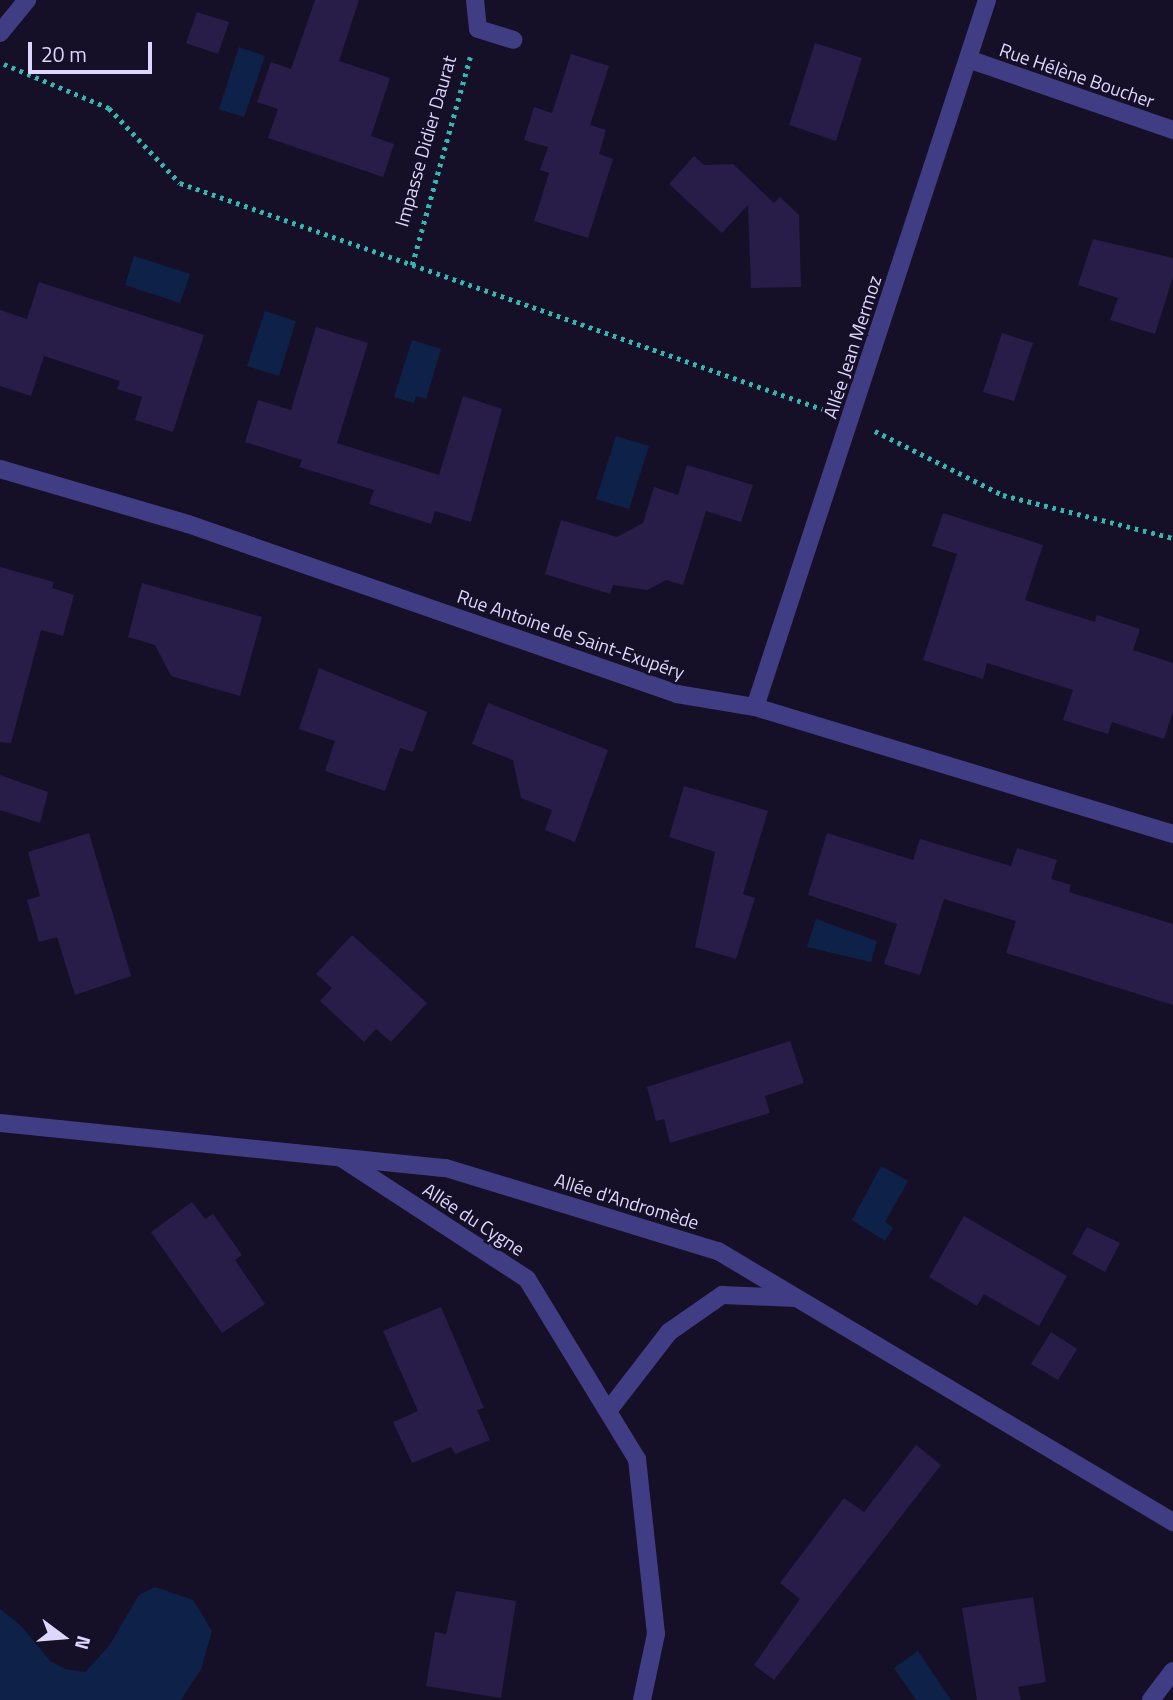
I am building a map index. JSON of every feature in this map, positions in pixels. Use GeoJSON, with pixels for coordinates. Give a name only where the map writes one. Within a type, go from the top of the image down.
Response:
{"type":"FeatureCollection","features":[{"type":"Feature","properties":{"kind":"street"},"geometry":{"type":"LineString","coordinates":[[0,33],[27,0]]}},
{"type":"Feature","properties":{"kind":"street"},"geometry":{"type":"LineString","coordinates":[[475,0],[478,29],[513,40]]}},
{"type":"Feature","properties":{"kind":"street","name":"Allée Jean Mermoz"},"geometry":{"type":"LineString","coordinates":[[755,707],[987,0]]}},
{"type":"Feature","properties":{"kind":"street","name":"Rue Hélène Boucher"},"geometry":{"type":"LineString","coordinates":[[968,59],[1173,130]]}},
{"type":"Feature","properties":{"kind":"street","name":"Rue Antoine de Saint-Exupéry"},"geometry":{"type":"LineString","coordinates":[[0,468],[188,524],[677,694],[755,707],[1173,834]]}},
{"type":"Feature","properties":{"kind":"street","name":"Allée d'Andromède"},"geometry":{"type":"LineString","coordinates":[[0,1123],[446,1168],[705,1247],[797,1298],[1173,1522]]}},
{"type":"Feature","properties":{"kind":"street","name":"Allée du Cygne"},"geometry":{"type":"LineString","coordinates":[[340,1157],[527,1279],[637,1459],[656,1634],[642,1700]]}},
{"type":"Feature","properties":{"kind":"street"},"geometry":{"type":"LineString","coordinates":[[608,1410],[668,1332],[722,1296],[797,1298]]}},
{"type":"Feature","properties":{"kind":"street"},"geometry":{"type":"LineString","coordinates":[[1151,1700],[1173,1671]]}},
{"type":"Feature","properties":{"kind":"path","name":"Impasse Didier Daurat"},"geometry":{"type":"LineString","coordinates":[[412,265],[478,29]]}},
{"type":"Feature","properties":{"kind":"path"},"geometry":{"type":"LineString","coordinates":[[0,62],[109,108],[180,183],[850,419],[1003,495],[1173,538]]}},
{"type":"Feature","properties":{"kind":"water"},"geometry":{"type":"Polygon","coordinates":[[[239,47],[265,56],[244,117],[219,109],[239,47]]]}},
{"type":"Feature","properties":{"kind":"water"},"geometry":{"type":"Polygon","coordinates":[[[134,256],[190,274],[180,303],[125,285],[134,256]]]}},
{"type":"Feature","properties":{"kind":"water"},"geometry":{"type":"Polygon","coordinates":[[[265,311],[296,321],[279,376],[247,366],[265,311]]]}},
{"type":"Feature","properties":{"kind":"water"},"geometry":{"type":"Polygon","coordinates":[[[412,340],[441,349],[426,399],[416,396],[414,403],[394,397],[412,340]]]}},
{"type":"Feature","properties":{"kind":"water"},"geometry":{"type":"Polygon","coordinates":[[[616,436],[649,446],[629,509],[596,499],[616,436]]]}},
{"type":"Feature","properties":{"kind":"water"},"geometry":{"type":"Polygon","coordinates":[[[816,919],[877,941],[871,962],[807,947],[816,919]]]}},
{"type":"Feature","properties":{"kind":"water"},"geometry":{"type":"Polygon","coordinates":[[[881,1166],[908,1181],[885,1222],[893,1228],[885,1241],[852,1220],[881,1166]]]}},
{"type":"Feature","properties":{"kind":"water"},"geometry":{"type":"Polygon","coordinates":[[[155,1587],[193,1600],[212,1631],[201,1669],[181,1700],[0,1700],[0,1609],[21,1626],[50,1661],[65,1669],[85,1672],[109,1646],[139,1595],[155,1587]]]}},
{"type":"Feature","properties":{"kind":"water"},"geometry":{"type":"Polygon","coordinates":[[[918,1651],[951,1700],[916,1700],[894,1668],[918,1651]]]}},
{"type":"Feature","properties":{"kind":"building"},"geometry":{"type":"Polygon","coordinates":[[[315,0],[359,0],[339,61],[390,78],[371,136],[394,144],[383,177],[268,138],[278,109],[257,102],[271,62],[291,69],[315,0]]]}},
{"type":"Feature","properties":{"kind":"building"},"geometry":{"type":"Polygon","coordinates":[[[197,12],[229,22],[218,54],[186,43],[197,12]]]}},
{"type":"Feature","properties":{"kind":"building"},"geometry":{"type":"Polygon","coordinates":[[[815,43],[862,58],[836,141],[789,125],[815,43]]]}},
{"type":"Feature","properties":{"kind":"building"},"geometry":{"type":"Polygon","coordinates":[[[571,54],[609,66],[590,125],[606,130],[599,154],[613,159],[588,238],[534,221],[549,173],[540,170],[548,147],[524,140],[534,107],[552,113],[571,54]]]}},
{"type":"Feature","properties":{"kind":"building"},"geometry":{"type":"Polygon","coordinates":[[[694,156],[704,165],[733,164],[774,203],[780,197],[799,215],[801,287],[751,288],[748,205],[722,233],[669,184],[694,156]]]}},
{"type":"Feature","properties":{"kind":"building"},"geometry":{"type":"Polygon","coordinates":[[[1093,239],[1173,258],[1173,277],[1155,334],[1110,320],[1118,298],[1078,285],[1093,239]]]}},
{"type":"Feature","properties":{"kind":"building"},"geometry":{"type":"Polygon","coordinates":[[[39,282],[204,335],[173,432],[135,420],[142,397],[117,389],[120,381],[44,356],[31,396],[0,386],[0,310],[27,319],[39,282]]]}},
{"type":"Feature","properties":{"kind":"building"},"geometry":{"type":"Polygon","coordinates":[[[316,327],[368,343],[337,443],[439,475],[463,396],[502,409],[471,522],[435,511],[431,524],[369,504],[374,490],[299,467],[302,460],[245,442],[258,400],[291,410],[316,327]]]}},
{"type":"Feature","properties":{"kind":"building"},"geometry":{"type":"Polygon","coordinates":[[[1002,333],[1033,343],[1014,401],[983,392],[1002,333]]]}},
{"type":"Feature","properties":{"kind":"building"},"geometry":{"type":"Polygon","coordinates":[[[687,465],[753,485],[741,522],[706,511],[683,585],[666,580],[647,590],[613,585],[610,594],[545,574],[561,520],[617,537],[643,523],[654,487],[678,495],[687,465]]]}},
{"type":"Feature","properties":{"kind":"building"},"geometry":{"type":"Polygon","coordinates":[[[943,513],[1043,545],[1025,600],[1095,622],[1097,615],[1140,629],[1133,650],[1173,663],[1173,712],[1164,739],[1112,722],[1108,734],[1063,720],[1073,690],[987,663],[983,679],[923,660],[957,554],[932,546],[943,513]]]}},
{"type":"Feature","properties":{"kind":"building"},"geometry":{"type":"Polygon","coordinates":[[[0,567],[54,582],[52,588],[74,595],[63,636],[41,630],[11,743],[0,742],[0,567]]]}},
{"type":"Feature","properties":{"kind":"building"},"geometry":{"type":"Polygon","coordinates":[[[142,583],[262,617],[240,696],[171,676],[155,645],[128,637],[142,583]]]}},
{"type":"Feature","properties":{"kind":"building"},"geometry":{"type":"Polygon","coordinates":[[[319,668],[427,712],[413,752],[400,748],[385,791],[325,771],[335,741],[299,729],[319,668]]]}},
{"type":"Feature","properties":{"kind":"building"},"geometry":{"type":"Polygon","coordinates":[[[488,703],[608,750],[575,842],[545,830],[552,810],[521,798],[513,760],[472,744],[488,703]]]}},
{"type":"Feature","properties":{"kind":"building"},"geometry":{"type":"Polygon","coordinates":[[[0,775],[48,792],[40,823],[0,810],[0,775]]]}},
{"type":"Feature","properties":{"kind":"building"},"geometry":{"type":"Polygon","coordinates":[[[684,786],[768,811],[743,894],[755,898],[736,959],[695,947],[715,852],[669,837],[684,786]]]}},
{"type":"Feature","properties":{"kind":"building"},"geometry":{"type":"Polygon","coordinates":[[[89,833],[131,976],[75,995],[57,937],[39,942],[27,900],[40,896],[28,852],[89,833]]]}},
{"type":"Feature","properties":{"kind":"building"},"geometry":{"type":"Polygon","coordinates":[[[827,833],[913,860],[920,839],[1011,866],[1017,848],[1057,860],[1051,879],[1071,885],[1069,892],[1173,924],[1173,1005],[1006,953],[1016,921],[944,899],[920,975],[884,964],[897,924],[808,895],[827,833]]]}},
{"type":"Feature","properties":{"kind":"building"},"geometry":{"type":"Polygon","coordinates":[[[352,935],[427,1003],[391,1042],[376,1029],[364,1042],[320,1001],[332,988],[316,974],[352,935]]]}},
{"type":"Feature","properties":{"kind":"building"},"geometry":{"type":"Polygon","coordinates":[[[790,1041],[804,1083],[765,1096],[770,1113],[670,1143],[664,1119],[656,1121],[647,1087],[790,1041]]]}},
{"type":"Feature","properties":{"kind":"building"},"geometry":{"type":"Polygon","coordinates":[[[192,1202],[205,1219],[213,1214],[242,1255],[235,1260],[265,1304],[222,1333],[151,1232],[192,1202]]]}},
{"type":"Feature","properties":{"kind":"building"},"geometry":{"type":"Polygon","coordinates":[[[964,1216],[1067,1276],[1039,1326],[984,1294],[977,1306],[929,1277],[964,1216]]]}},
{"type":"Feature","properties":{"kind":"building"},"geometry":{"type":"Polygon","coordinates":[[[1087,1227],[1120,1243],[1105,1272],[1072,1254],[1087,1227]]]}},
{"type":"Feature","properties":{"kind":"building"},"geometry":{"type":"Polygon","coordinates":[[[441,1307],[484,1408],[477,1410],[490,1440],[455,1454],[451,1447],[412,1463],[393,1422],[418,1411],[383,1331],[441,1307]]]}},
{"type":"Feature","properties":{"kind":"building"},"geometry":{"type":"Polygon","coordinates":[[[1051,1332],[1077,1349],[1058,1380],[1031,1364],[1051,1332]]]}},
{"type":"Feature","properties":{"kind":"building"},"geometry":{"type":"Polygon","coordinates":[[[916,1445],[941,1465],[774,1680],[754,1665],[800,1599],[780,1583],[844,1498],[864,1512],[916,1445]]]}},
{"type":"Feature","properties":{"kind":"building"},"geometry":{"type":"Polygon","coordinates":[[[456,1591],[516,1601],[501,1698],[426,1686],[435,1632],[446,1634],[456,1591]]]}},
{"type":"Feature","properties":{"kind":"building"},"geometry":{"type":"Polygon","coordinates":[[[1033,1597],[1046,1682],[1018,1687],[1021,1700],[977,1700],[962,1608],[1033,1597]]]}}]}
